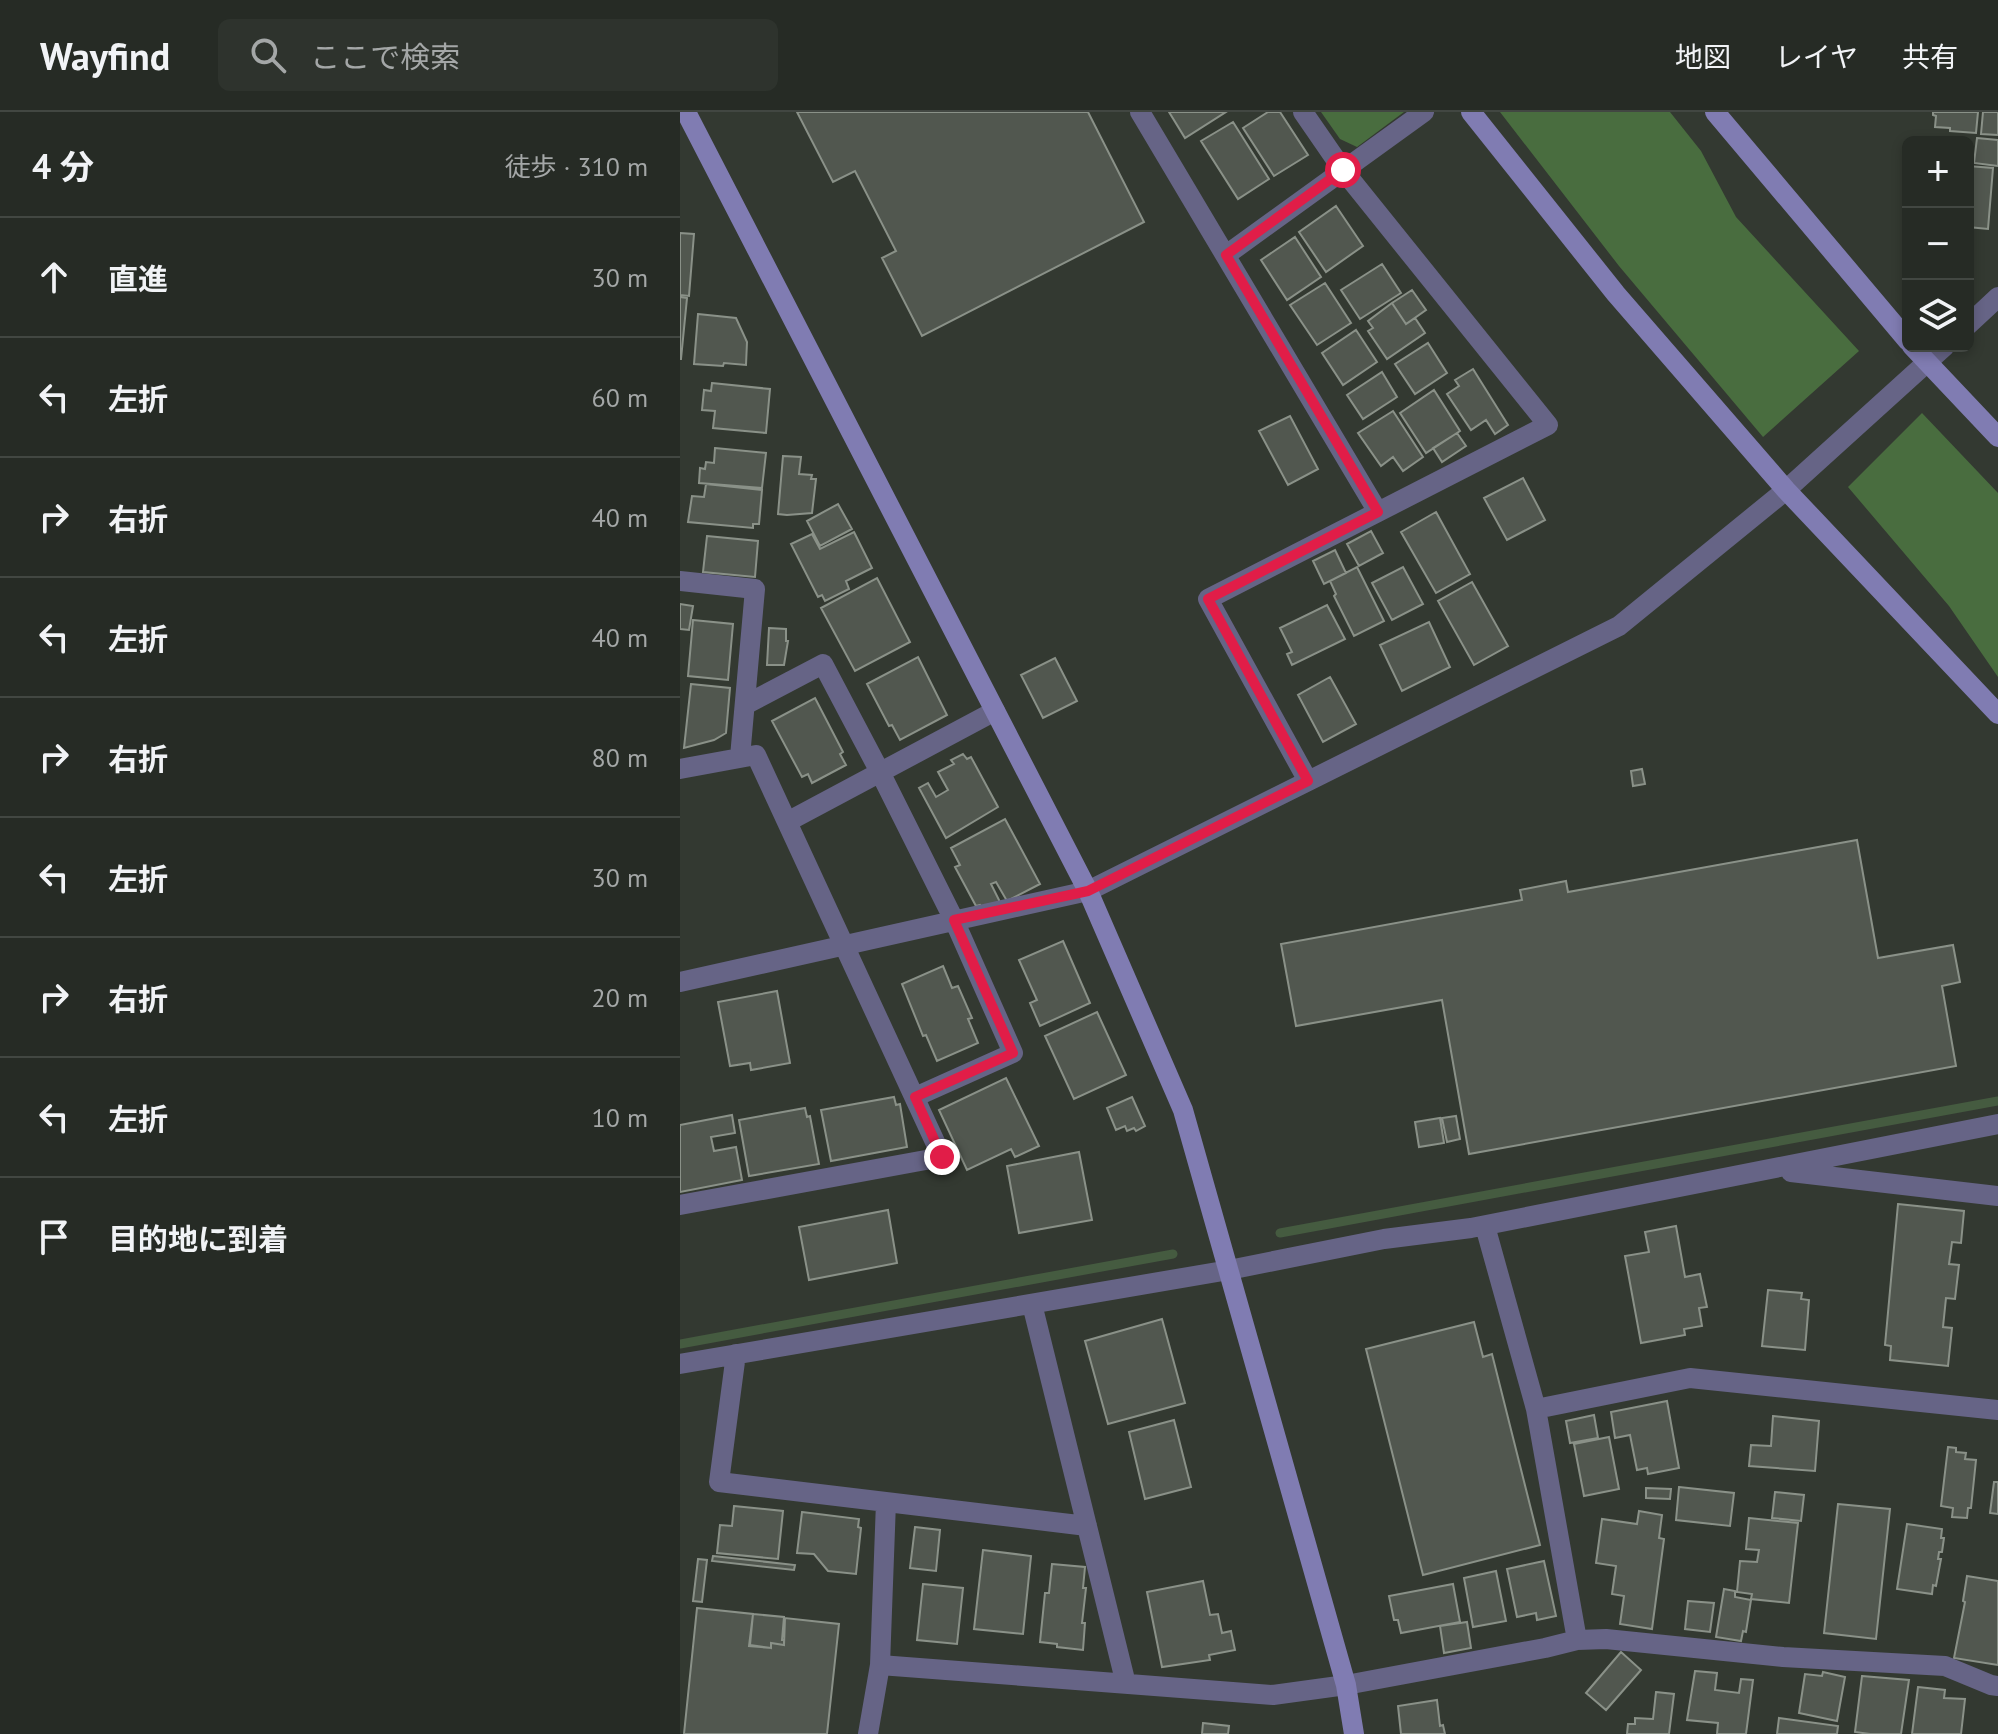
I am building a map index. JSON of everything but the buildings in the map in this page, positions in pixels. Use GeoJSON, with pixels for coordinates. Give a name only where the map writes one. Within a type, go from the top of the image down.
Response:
{"type":"FeatureCollection","features":[{"type":"Feature","properties":{"kind":"street"},"geometry":{"type":"LineString","coordinates":[[686,112],[1088,891],[1183,1110],[1346,1685],[1354,1734]]}},
{"type":"Feature","properties":{"kind":"street"},"geometry":{"type":"LineString","coordinates":[[1140,112],[1378,512]]}},
{"type":"Feature","properties":{"kind":"street"},"geometry":{"type":"LineString","coordinates":[[1303,112],[1343,170],[1548,425],[1208,599],[1308,781]]}},
{"type":"Feature","properties":{"kind":"street"},"geometry":{"type":"LineString","coordinates":[[1226,255],[1424,112]]}},
{"type":"Feature","properties":{"kind":"street"},"geometry":{"type":"LineString","coordinates":[[1471,112],[1616,294],[1786,490],[1998,714]]}},
{"type":"Feature","properties":{"kind":"street"},"geometry":{"type":"LineString","coordinates":[[1715,112],[1902,334]]}},
{"type":"Feature","properties":{"kind":"street"},"geometry":{"type":"LineString","coordinates":[[1974,319],[1998,297]]}},
{"type":"Feature","properties":{"kind":"street"},"geometry":{"type":"LineString","coordinates":[[1917,352],[1998,437]]}},
{"type":"Feature","properties":{"kind":"street"},"geometry":{"type":"LineString","coordinates":[[680,982],[1088,891],[1619,626],[1786,490],[1939,352]]}},
{"type":"Feature","properties":{"kind":"street"},"geometry":{"type":"LineString","coordinates":[[680,581],[755,589],[740,757]]}},
{"type":"Feature","properties":{"kind":"street"},"geometry":{"type":"LineString","coordinates":[[745,705],[823,664],[954,920],[1013,1053],[915,1097]]}},
{"type":"Feature","properties":{"kind":"street"},"geometry":{"type":"LineString","coordinates":[[787,822],[995,711]]}},
{"type":"Feature","properties":{"kind":"street"},"geometry":{"type":"LineString","coordinates":[[680,769],[756,755],[942,1157],[680,1205]]}},
{"type":"Feature","properties":{"kind":"street"},"geometry":{"type":"LineString","coordinates":[[680,1364],[1229,1270],[1384,1239],[1485,1226],[1998,1124]]}},
{"type":"Feature","properties":{"kind":"street"},"geometry":{"type":"LineString","coordinates":[[1771,1169],[1998,1196]]}},
{"type":"Feature","properties":{"kind":"street"},"geometry":{"type":"LineString","coordinates":[[1485,1226],[1536,1409],[1577,1640]]}},
{"type":"Feature","properties":{"kind":"street"},"geometry":{"type":"LineString","coordinates":[[1032,1304],[1126,1684]]}},
{"type":"Feature","properties":{"kind":"street"},"geometry":{"type":"LineString","coordinates":[[736,1354],[719,1482],[1087,1526]]}},
{"type":"Feature","properties":{"kind":"street"},"geometry":{"type":"LineString","coordinates":[[1536,1409],[1690,1378],[1998,1410]]}},
{"type":"Feature","properties":{"kind":"street"},"geometry":{"type":"LineString","coordinates":[[868,1734],[880,1665],[886,1502]]}},
{"type":"Feature","properties":{"kind":"street"},"geometry":{"type":"LineString","coordinates":[[880,1665],[1273,1695],[1346,1685],[1577,1640],[1606,1639],[1783,1657],[1945,1666],[1998,1686]]}},
{"type":"Feature","properties":{"kind":"green space"},"geometry":{"type":"Polygon","coordinates":[[[1321,112],[1404,112],[1357,147],[1340,139],[1321,112]]]}},
{"type":"Feature","properties":{"kind":"green space"},"geometry":{"type":"Polygon","coordinates":[[[1500,112],[1670,112],[1701,151],[1736,217],[1859,351],[1763,437],[1619,266],[1500,112]]]}},
{"type":"Feature","properties":{"kind":"green space"},"geometry":{"type":"Polygon","coordinates":[[[1922,413],[1998,493],[1998,677],[1949,606],[1848,487],[1922,413]]]}},
{"type":"Feature","properties":{"kind":"waterway"},"geometry":{"type":"LineString","coordinates":[[1280,1233],[1998,1101]]}},
{"type":"Feature","properties":{"kind":"waterway"},"geometry":{"type":"LineString","coordinates":[[680,1344],[1173,1254]]}},
{"type":"Feature","properties":{"kind":"route"},"geometry":{"type":"LineString","coordinates":[[942,1157],[915,1097],[1013,1053],[954,920],[1088,891],[1308,781],[1208,599],[1378,512],[1226,255],[1343,170]]}}]}
